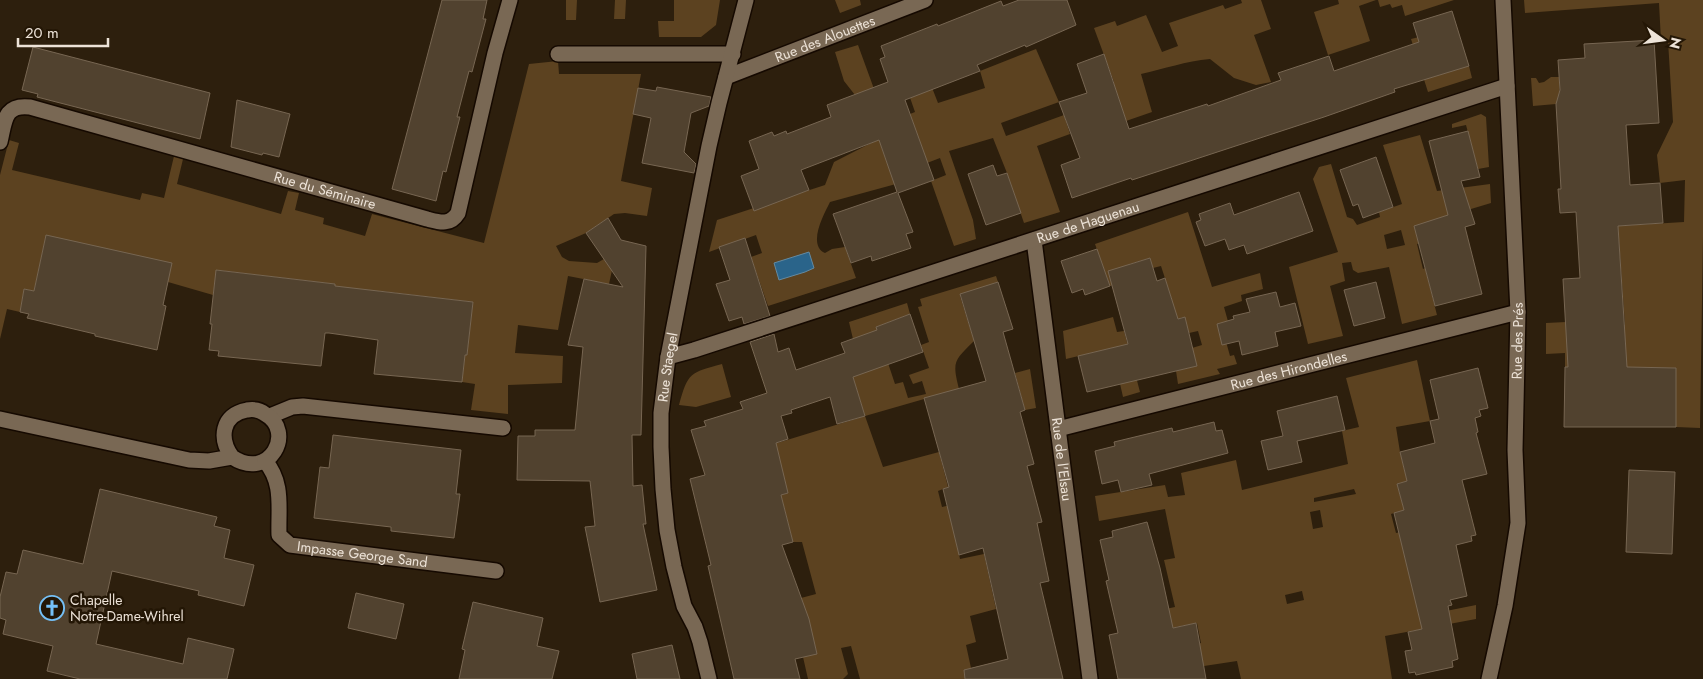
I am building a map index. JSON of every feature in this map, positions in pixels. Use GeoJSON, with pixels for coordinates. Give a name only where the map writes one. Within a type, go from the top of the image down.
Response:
{"type":"FeatureCollection","features":[{"type":"Feature","properties":{"kind":"street","name":"Rue du Séminaire"},"geometry":{"type":"LineString","coordinates":[[0,142],[10,110],[20,106],[30,107],[426,219],[448,223],[454,220],[458,213],[493,63],[510,0]]}},
{"type":"Feature","properties":{"kind":"street","name":"Rue Staegel"},"geometry":{"type":"LineString","coordinates":[[709,679],[695,627],[684,606],[680,592],[667,530],[661,447],[662,404],[668,357],[709,146],[718,103],[733,54],[746,0]]}},
{"type":"Feature","properties":{"kind":"street","name":"Rue des Alouettes"},"geometry":{"type":"LineString","coordinates":[[726,77],[925,0]]}},
{"type":"Feature","properties":{"kind":"street","name":"Rue des Prés"},"geometry":{"type":"LineString","coordinates":[[1489,679],[1505,606],[1518,523],[1516,450],[1518,312],[1503,0]]}},
{"type":"Feature","properties":{"kind":"street"},"geometry":{"type":"LineString","coordinates":[[558,54],[733,54]]}},
{"type":"Feature","properties":{"kind":"street","name":"Rue de Haguenau"},"geometry":{"type":"LineString","coordinates":[[668,357],[1507,86]]}},
{"type":"Feature","properties":{"kind":"street","name":"Rue de l'Elsau"},"geometry":{"type":"LineString","coordinates":[[1034,240],[1090,679]]}},
{"type":"Feature","properties":{"kind":"street","name":"Rue des Hirondelles"},"geometry":{"type":"LineString","coordinates":[[1058,428],[1518,312]]}},
{"type":"Feature","properties":{"kind":"street"},"geometry":{"type":"LineString","coordinates":[[270,416],[292,407],[303,406],[504,428]]}},
{"type":"Feature","properties":{"kind":"street"},"geometry":{"type":"LineString","coordinates":[[250,409],[270,416],[276,424],[279,434],[278,445],[273,454],[265,461],[248,465],[232,457],[226,448],[223,438],[230,418],[239,412],[250,409]]}},
{"type":"Feature","properties":{"kind":"street"},"geometry":{"type":"LineString","coordinates":[[0,419],[189,460],[209,461],[232,457]]}},
{"type":"Feature","properties":{"kind":"street","name":"Impasse George Sand"},"geometry":{"type":"LineString","coordinates":[[265,461],[272,469],[279,488],[278,535],[290,545],[496,571]]}},
{"type":"Feature","properties":{"kind":"shaded area"},"geometry":{"type":"Polygon","coordinates":[[[566,0],[577,0],[576,20],[566,20],[566,0]]]}},
{"type":"Feature","properties":{"kind":"shaded area"},"geometry":{"type":"Polygon","coordinates":[[[615,0],[626,0],[625,19],[614,19],[615,0]]]}},
{"type":"Feature","properties":{"kind":"shaded area"},"geometry":{"type":"Polygon","coordinates":[[[674,0],[720,0],[716,25],[701,37],[659,37],[658,21],[674,21],[674,0]]]}},
{"type":"Feature","properties":{"kind":"shaded area"},"geometry":{"type":"Polygon","coordinates":[[[835,0],[860,0],[861,5],[840,13],[835,0]]]}},
{"type":"Feature","properties":{"kind":"shaded area"},"geometry":{"type":"Polygon","coordinates":[[[1241,0],[1261,0],[1271,29],[1254,35],[1271,82],[1256,85],[1234,78],[1210,59],[1184,63],[1141,74],[1152,112],[1100,130],[1114,82],[1094,28],[1115,21],[1117,26],[1146,15],[1162,52],[1178,46],[1169,23],[1223,5],[1225,9],[1242,3],[1241,0]]]}},
{"type":"Feature","properties":{"kind":"shaded area"},"geometry":{"type":"Polygon","coordinates":[[[1338,0],[1376,0],[1359,6],[1370,41],[1328,55],[1314,12],[1339,4],[1338,0]]]}},
{"type":"Feature","properties":{"kind":"shaded area"},"geometry":{"type":"Polygon","coordinates":[[[1378,0],[1454,0],[1405,16],[1402,5],[1392,8],[1390,4],[1380,7],[1378,0]]]}},
{"type":"Feature","properties":{"kind":"shaded area"},"geometry":{"type":"Polygon","coordinates":[[[1524,0],[1703,0],[1703,237],[1700,428],[1676,427],[1676,368],[1565,367],[1565,353],[1546,354],[1546,323],[1566,322],[1566,329],[1625,325],[1618,226],[1684,222],[1685,180],[1660,183],[1657,155],[1673,122],[1668,41],[1661,41],[1659,3],[1525,13],[1524,0]]]}},
{"type":"Feature","properties":{"kind":"shaded area"},"geometry":{"type":"Polygon","coordinates":[[[1419,37],[1469,66],[1472,78],[1428,92],[1411,39],[1419,37]]]}},
{"type":"Feature","properties":{"kind":"shaded area"},"geometry":{"type":"Polygon","coordinates":[[[858,45],[893,141],[881,146],[887,163],[907,181],[830,202],[819,229],[817,243],[825,253],[832,249],[845,247],[856,278],[768,306],[751,257],[762,253],[756,235],[709,252],[717,220],[825,185],[834,162],[873,142],[855,95],[844,81],[835,52],[858,45]]]}},
{"type":"Feature","properties":{"kind":"shaded area"},"geometry":{"type":"Polygon","coordinates":[[[1036,49],[1059,102],[1001,123],[1006,136],[1064,115],[1070,134],[1037,146],[1060,212],[1024,223],[993,138],[949,151],[973,220],[976,239],[954,246],[931,181],[946,175],[940,158],[927,163],[910,114],[915,112],[907,89],[929,80],[938,103],[985,88],[980,71],[1036,49]]]}},
{"type":"Feature","properties":{"kind":"shaded area"},"geometry":{"type":"Polygon","coordinates":[[[558,61],[559,74],[641,74],[621,181],[652,188],[647,216],[625,213],[614,214],[586,233],[556,246],[562,257],[569,261],[597,263],[604,259],[614,261],[609,284],[568,276],[558,330],[518,325],[515,353],[563,356],[562,383],[508,385],[508,414],[471,410],[475,384],[462,382],[473,302],[380,291],[332,310],[335,284],[217,270],[213,295],[168,282],[46,236],[34,291],[24,289],[20,312],[7,309],[0,339],[0,175],[9,140],[19,143],[12,170],[140,200],[142,193],[164,198],[175,152],[184,155],[177,184],[281,214],[288,191],[299,193],[295,210],[324,218],[323,224],[365,236],[372,214],[484,243],[529,64],[558,61]]]}},
{"type":"Feature","properties":{"kind":"shaded area"},"geometry":{"type":"Polygon","coordinates":[[[1551,77],[1559,77],[1560,103],[1533,106],[1531,78],[1536,78],[1539,83],[1551,77]]]}},
{"type":"Feature","properties":{"kind":"shaded area"},"geometry":{"type":"Polygon","coordinates":[[[1481,114],[1486,117],[1489,167],[1478,169],[1466,125],[1452,128],[1452,124],[1481,114]]]}},
{"type":"Feature","properties":{"kind":"shaded area"},"geometry":{"type":"Polygon","coordinates":[[[1420,135],[1437,191],[1490,184],[1491,203],[1441,218],[1420,243],[1417,244],[1437,315],[1402,324],[1389,267],[1358,273],[1353,270],[1351,262],[1342,263],[1345,281],[1330,286],[1343,336],[1308,344],[1289,267],[1338,252],[1313,179],[1319,167],[1331,164],[1347,217],[1353,219],[1357,225],[1380,217],[1379,212],[1402,204],[1383,145],[1420,135]],[[1401,230],[1384,235],[1387,249],[1405,245],[1401,230]]]}},
{"type":"Feature","properties":{"kind":"shaded area"},"geometry":{"type":"Polygon","coordinates":[[[1188,212],[1212,287],[1260,273],[1263,289],[1241,295],[1242,301],[1224,307],[1229,325],[1222,327],[1230,356],[1234,355],[1237,364],[1217,369],[1220,374],[1178,384],[1176,371],[1197,366],[1192,348],[1202,345],[1198,331],[1189,333],[1184,317],[1166,322],[1172,300],[1161,266],[1153,268],[1150,258],[1130,264],[1135,279],[1110,286],[1095,244],[1188,212]]]}},
{"type":"Feature","properties":{"kind":"shaded area"},"geometry":{"type":"Polygon","coordinates":[[[996,276],[998,282],[960,296],[974,341],[956,362],[955,367],[959,389],[865,416],[849,364],[853,339],[849,322],[907,303],[910,314],[876,327],[895,384],[903,382],[908,398],[926,394],[922,381],[913,384],[909,375],[929,368],[921,345],[929,342],[918,307],[922,306],[920,299],[996,276]]]}},
{"type":"Feature","properties":{"kind":"shaded area"},"geometry":{"type":"Polygon","coordinates":[[[1113,317],[1117,332],[1124,331],[1140,392],[1123,397],[1112,348],[1066,359],[1063,331],[1113,317]]]}},
{"type":"Feature","properties":{"kind":"shaded area"},"geometry":{"type":"Polygon","coordinates":[[[1417,360],[1430,421],[1396,427],[1407,481],[1397,484],[1404,510],[1391,514],[1396,533],[1401,532],[1441,612],[1476,605],[1476,619],[1385,636],[1392,679],[1241,679],[1237,661],[1204,666],[1202,661],[1185,647],[1201,643],[1197,623],[1160,630],[1156,611],[1175,607],[1164,560],[1175,558],[1165,509],[1099,521],[1095,496],[1165,485],[1168,497],[1185,495],[1181,473],[1236,460],[1242,490],[1348,464],[1342,431],[1359,427],[1346,378],[1417,360]],[[1354,489],[1314,498],[1314,502],[1356,494],[1354,489]],[[1320,510],[1310,512],[1313,529],[1323,527],[1320,510]],[[1302,591],[1285,595],[1287,604],[1304,600],[1302,591]]]}},
{"type":"Feature","properties":{"kind":"shaded area"},"geometry":{"type":"Polygon","coordinates":[[[722,364],[731,397],[696,407],[679,405],[685,386],[692,376],[697,372],[722,364]]]}},
{"type":"Feature","properties":{"kind":"shaded area"},"geometry":{"type":"Polygon","coordinates":[[[1030,369],[1036,408],[1025,410],[1015,373],[1030,369]]]}},
{"type":"Feature","properties":{"kind":"shaded area"},"geometry":{"type":"Polygon","coordinates":[[[865,416],[883,467],[939,452],[948,487],[938,491],[942,507],[968,501],[956,541],[960,559],[984,554],[996,609],[970,616],[976,642],[966,645],[971,668],[996,662],[1000,679],[860,679],[851,646],[841,648],[848,674],[843,679],[808,679],[803,657],[817,653],[801,598],[816,594],[802,542],[793,542],[781,495],[788,493],[774,444],[865,416]]]}},
{"type":"Feature","properties":{"kind":"water"},"geometry":{"type":"Polygon","coordinates":[[[809,252],[814,268],[779,280],[774,263],[809,252]]]}},
{"type":"Feature","properties":{"kind":"building"},"geometry":{"type":"Polygon","coordinates":[[[442,0],[487,0],[483,19],[486,19],[472,72],[469,71],[457,117],[460,117],[446,172],[443,171],[436,201],[392,189],[442,0]]]}},
{"type":"Feature","properties":{"kind":"building"},"geometry":{"type":"Polygon","coordinates":[[[1019,0],[1067,0],[1076,25],[1026,47],[1025,45],[977,65],[980,71],[905,100],[934,180],[898,193],[913,232],[906,234],[911,248],[872,261],[871,256],[851,263],[833,214],[897,192],[879,140],[801,170],[809,190],[754,211],[741,176],[759,169],[749,141],[772,132],[774,136],[786,131],[787,134],[831,117],[827,105],[888,82],[880,59],[885,57],[881,46],[1001,1],[1003,6],[1019,0]]]}},
{"type":"Feature","properties":{"kind":"building"},"geometry":{"type":"Polygon","coordinates":[[[1452,11],[1469,66],[1394,89],[1395,92],[1324,117],[1072,198],[1061,165],[1080,158],[1059,102],[1087,93],[1077,64],[1104,54],[1129,129],[1207,104],[1208,106],[1281,80],[1278,73],[1329,56],[1334,71],[1419,42],[1413,23],[1452,11]]]}},
{"type":"Feature","properties":{"kind":"building"},"geometry":{"type":"Polygon","coordinates":[[[1654,40],[1659,123],[1626,125],[1630,185],[1660,183],[1663,223],[1618,226],[1627,367],[1676,368],[1676,427],[1564,427],[1565,367],[1568,367],[1563,279],[1580,278],[1576,212],[1560,213],[1558,189],[1561,189],[1556,104],[1560,90],[1558,60],[1585,58],[1584,44],[1654,40]]]}},
{"type":"Feature","properties":{"kind":"building"},"geometry":{"type":"Polygon","coordinates":[[[33,47],[210,93],[200,139],[37,97],[38,94],[22,90],[33,47]]]}},
{"type":"Feature","properties":{"kind":"building"},"geometry":{"type":"Polygon","coordinates":[[[657,87],[711,97],[709,106],[691,113],[684,152],[696,164],[694,173],[642,163],[651,118],[633,114],[638,88],[656,91],[657,87]]]}},
{"type":"Feature","properties":{"kind":"building"},"geometry":{"type":"Polygon","coordinates":[[[237,100],[290,114],[279,157],[263,153],[262,155],[231,147],[237,100]]]}},
{"type":"Feature","properties":{"kind":"building"},"geometry":{"type":"Polygon","coordinates":[[[1468,131],[1480,177],[1461,181],[1475,224],[1465,227],[1482,294],[1435,306],[1414,226],[1448,215],[1429,141],[1468,131]]]}},
{"type":"Feature","properties":{"kind":"building"},"geometry":{"type":"Polygon","coordinates":[[[1376,157],[1393,207],[1363,218],[1358,204],[1353,206],[1340,170],[1376,157]]]}},
{"type":"Feature","properties":{"kind":"building"},"geometry":{"type":"Polygon","coordinates":[[[993,165],[997,176],[1007,173],[1021,213],[986,225],[968,174],[993,165]]]}},
{"type":"Feature","properties":{"kind":"building"},"geometry":{"type":"Polygon","coordinates":[[[1299,192],[1313,231],[1247,254],[1244,245],[1229,250],[1225,239],[1205,246],[1196,222],[1201,220],[1199,214],[1230,203],[1234,215],[1299,192]]]}},
{"type":"Feature","properties":{"kind":"building"},"geometry":{"type":"Polygon","coordinates":[[[608,218],[621,240],[646,246],[641,435],[632,435],[633,486],[642,485],[646,524],[643,524],[657,590],[600,602],[585,527],[595,526],[590,481],[517,480],[518,436],[535,436],[535,430],[575,430],[583,347],[568,345],[584,279],[623,287],[586,233],[608,218]]]}},
{"type":"Feature","properties":{"kind":"building"},"geometry":{"type":"Polygon","coordinates":[[[46,235],[172,263],[163,305],[166,306],[157,350],[27,318],[29,314],[20,312],[24,289],[34,291],[46,235]]]}},
{"type":"Feature","properties":{"kind":"building"},"geometry":{"type":"Polygon","coordinates":[[[745,238],[770,316],[744,324],[742,317],[729,321],[716,284],[730,280],[719,247],[745,238]]]}},
{"type":"Feature","properties":{"kind":"building"},"geometry":{"type":"Polygon","coordinates":[[[1097,249],[1110,286],[1085,295],[1083,289],[1072,293],[1061,261],[1097,249]]]}},
{"type":"Feature","properties":{"kind":"building"},"geometry":{"type":"Polygon","coordinates":[[[1150,258],[1157,281],[1165,278],[1178,319],[1185,317],[1197,366],[1087,392],[1078,356],[1128,344],[1108,271],[1150,258]]]}},
{"type":"Feature","properties":{"kind":"building"},"geometry":{"type":"Polygon","coordinates":[[[216,270],[473,302],[462,382],[374,374],[378,340],[329,333],[325,333],[321,366],[218,356],[219,351],[209,350],[216,270]]]}},
{"type":"Feature","properties":{"kind":"building"},"geometry":{"type":"Polygon","coordinates":[[[998,282],[1013,329],[1003,332],[1025,410],[1020,412],[1034,464],[1027,466],[1042,522],[1037,523],[1049,581],[1040,583],[1063,679],[965,679],[964,670],[1008,659],[983,548],[959,555],[943,489],[949,487],[924,398],[986,381],[960,294],[998,282]]]}},
{"type":"Feature","properties":{"kind":"building"},"geometry":{"type":"Polygon","coordinates":[[[1376,282],[1385,318],[1354,326],[1344,290],[1376,282]]]}},
{"type":"Feature","properties":{"kind":"building"},"geometry":{"type":"Polygon","coordinates":[[[1276,292],[1280,307],[1295,303],[1301,326],[1275,332],[1278,346],[1242,355],[1239,341],[1222,345],[1217,324],[1234,319],[1233,316],[1250,312],[1246,299],[1276,292]]]}},
{"type":"Feature","properties":{"kind":"building"},"geometry":{"type":"Polygon","coordinates":[[[910,314],[923,352],[853,377],[865,416],[837,424],[830,397],[791,410],[792,413],[781,416],[788,439],[776,443],[788,493],[781,495],[793,542],[782,545],[809,619],[817,654],[795,659],[800,679],[734,679],[708,566],[711,565],[690,479],[705,475],[691,430],[706,426],[704,421],[743,409],[740,402],[767,393],[750,342],[774,334],[778,352],[789,348],[796,370],[845,353],[841,343],[877,330],[876,327],[910,314]]]}},
{"type":"Feature","properties":{"kind":"building"},"geometry":{"type":"Polygon","coordinates":[[[1478,368],[1488,408],[1479,410],[1481,416],[1475,418],[1478,432],[1476,433],[1487,474],[1462,480],[1476,535],[1471,536],[1472,541],[1456,545],[1467,596],[1450,600],[1452,605],[1448,606],[1458,659],[1452,661],[1453,667],[1416,675],[1415,672],[1409,673],[1405,651],[1412,650],[1408,632],[1422,629],[1394,513],[1404,510],[1397,484],[1407,481],[1400,452],[1435,443],[1430,421],[1439,419],[1430,380],[1478,368]]]}},
{"type":"Feature","properties":{"kind":"building"},"geometry":{"type":"Polygon","coordinates":[[[1337,396],[1345,430],[1297,441],[1302,462],[1268,470],[1261,441],[1283,436],[1277,411],[1337,396]]]}},
{"type":"Feature","properties":{"kind":"building"},"geometry":{"type":"Polygon","coordinates":[[[1214,422],[1216,431],[1222,430],[1228,453],[1149,474],[1152,485],[1121,492],[1118,480],[1102,484],[1095,451],[1115,446],[1114,442],[1172,428],[1173,432],[1214,422]]]}},
{"type":"Feature","properties":{"kind":"building"},"geometry":{"type":"Polygon","coordinates":[[[333,435],[461,450],[456,494],[460,494],[454,538],[391,531],[391,527],[314,518],[320,467],[329,468],[333,435]]]}},
{"type":"Feature","properties":{"kind":"building"},"geometry":{"type":"Polygon","coordinates":[[[1629,470],[1675,472],[1672,554],[1626,552],[1629,470]]]}},
{"type":"Feature","properties":{"kind":"building"},"geometry":{"type":"Polygon","coordinates":[[[100,489],[217,517],[214,526],[230,530],[224,558],[254,565],[244,606],[198,595],[199,591],[112,571],[96,644],[183,664],[188,638],[234,649],[227,679],[80,679],[47,671],[53,646],[3,634],[6,620],[0,618],[0,597],[6,572],[17,574],[23,550],[83,564],[100,489]]]}},
{"type":"Feature","properties":{"kind":"building"},"geometry":{"type":"Polygon","coordinates":[[[1147,522],[1160,568],[1173,628],[1196,623],[1206,679],[1118,679],[1109,635],[1118,633],[1106,581],[1109,580],[1100,540],[1113,537],[1112,531],[1147,522]]]}},
{"type":"Feature","properties":{"kind":"building"},"geometry":{"type":"Polygon","coordinates":[[[356,593],[404,604],[396,639],[348,628],[356,593]]]}},
{"type":"Feature","properties":{"kind":"building"},"geometry":{"type":"Polygon","coordinates":[[[473,602],[543,618],[537,646],[559,651],[552,679],[459,679],[465,650],[462,649],[473,602]]]}},
{"type":"Feature","properties":{"kind":"building"},"geometry":{"type":"Polygon","coordinates":[[[672,645],[680,679],[637,679],[632,654],[672,645]]]}},
{"type":"Feature","properties":{"kind":"place","name":"Chapelle Notre-Dame-Wihrel"},"geometry":{"type":"Point","coordinates":[52,608]}}]}
